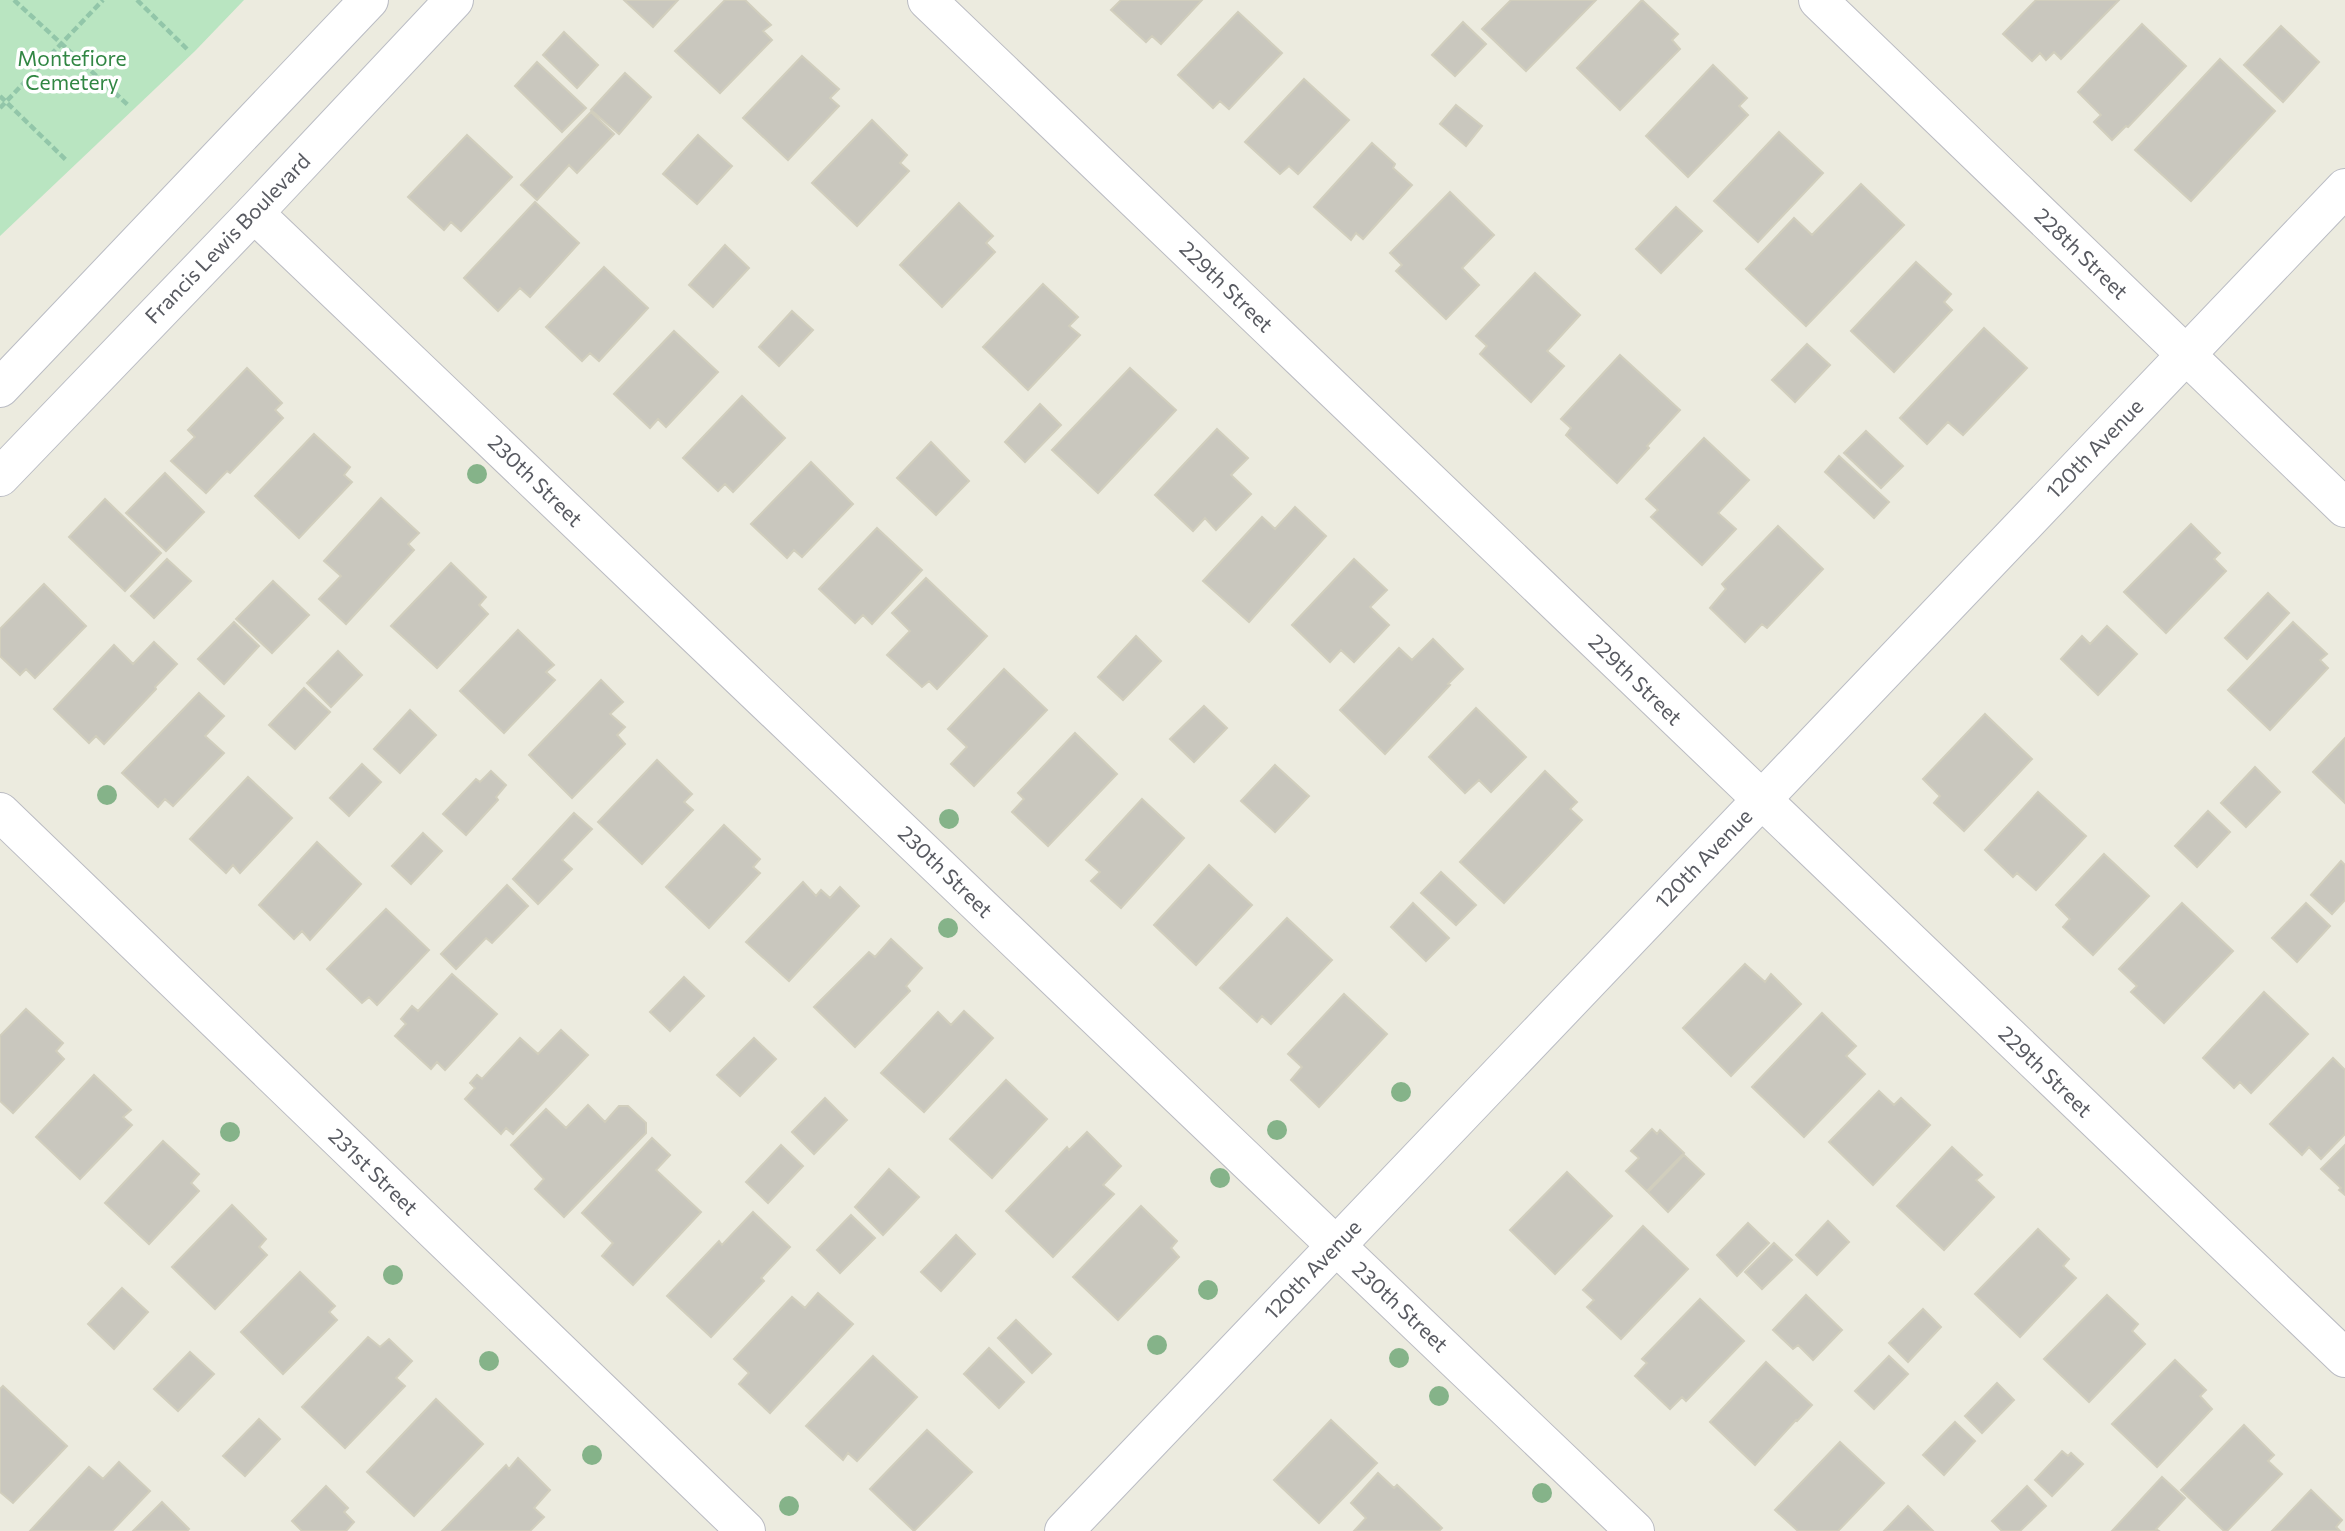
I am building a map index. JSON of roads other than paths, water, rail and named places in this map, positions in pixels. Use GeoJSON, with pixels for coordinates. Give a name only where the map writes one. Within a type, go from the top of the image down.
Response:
{"type":"FeatureCollection","features":[{"type":"Feature","properties":{"kind":"street"},"geometry":{"type":"LineString","coordinates":[[0,388],[369,0]]}},
{"type":"Feature","properties":{"kind":"street","name":"Francis Lewis Boulevard"},"geometry":{"type":"LineString","coordinates":[[0,477],[454,0]]}},
{"type":"Feature","properties":{"kind":"street","name":"229th Street"},"geometry":{"type":"LineString","coordinates":[[927,0],[2345,1358]]}},
{"type":"Feature","properties":{"kind":"street","name":"228th Street"},"geometry":{"type":"LineString","coordinates":[[1818,0],[2345,508]]}},
{"type":"Feature","properties":{"kind":"street","name":"120th Avenue"},"geometry":{"type":"LineString","coordinates":[[1063,1531],[2345,188]]}},
{"type":"Feature","properties":{"kind":"street","name":"230th Street"},"geometry":{"type":"LineString","coordinates":[[254,213],[1635,1531]]}},
{"type":"Feature","properties":{"kind":"street","name":"231st Street"},"geometry":{"type":"LineString","coordinates":[[0,812],[746,1531]]}},
{"type":"Feature","properties":{"kind":"park label","name":"Montefiore Cemetery"},"geometry":{"type":"Point","coordinates":[72,71]}}]}
